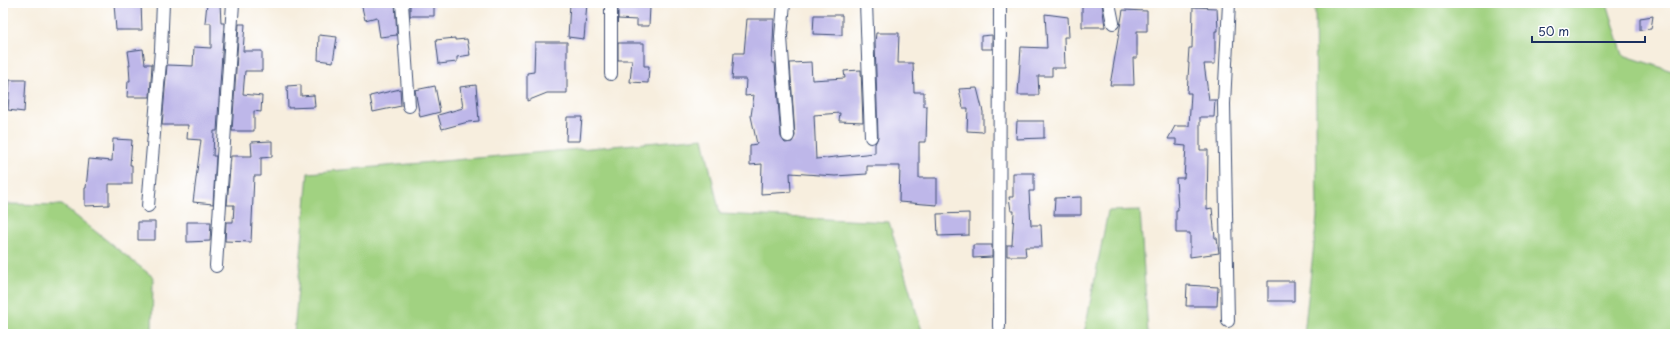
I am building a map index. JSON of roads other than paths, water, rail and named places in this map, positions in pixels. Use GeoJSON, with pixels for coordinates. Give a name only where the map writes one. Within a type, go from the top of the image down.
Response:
{"type":"FeatureCollection","features":[{"type":"Feature","properties":{"kind":"street"},"geometry":{"type":"LineString","coordinates":[[148,206],[161,50],[163,3]]}},
{"type":"Feature","properties":{"kind":"street"},"geometry":{"type":"LineString","coordinates":[[216,266],[233,3]]}},
{"type":"Feature","properties":{"kind":"street"},"geometry":{"type":"LineString","coordinates":[[402,3],[409,106]]}},
{"type":"Feature","properties":{"kind":"street"},"geometry":{"type":"LineString","coordinates":[[610,3],[611,74]]}},
{"type":"Feature","properties":{"kind":"street"},"geometry":{"type":"LineString","coordinates":[[784,3],[782,37],[788,136]]}},
{"type":"Feature","properties":{"kind":"street"},"geometry":{"type":"LineString","coordinates":[[866,3],[872,137]]}},
{"type":"Feature","properties":{"kind":"street"},"geometry":{"type":"LineString","coordinates":[[999,327],[1000,3]]}},
{"type":"Feature","properties":{"kind":"street"},"geometry":{"type":"LineString","coordinates":[[1109,3],[1113,23]]}},
{"type":"Feature","properties":{"kind":"street"},"geometry":{"type":"LineString","coordinates":[[1228,321],[1224,104],[1229,3]]}}]}
